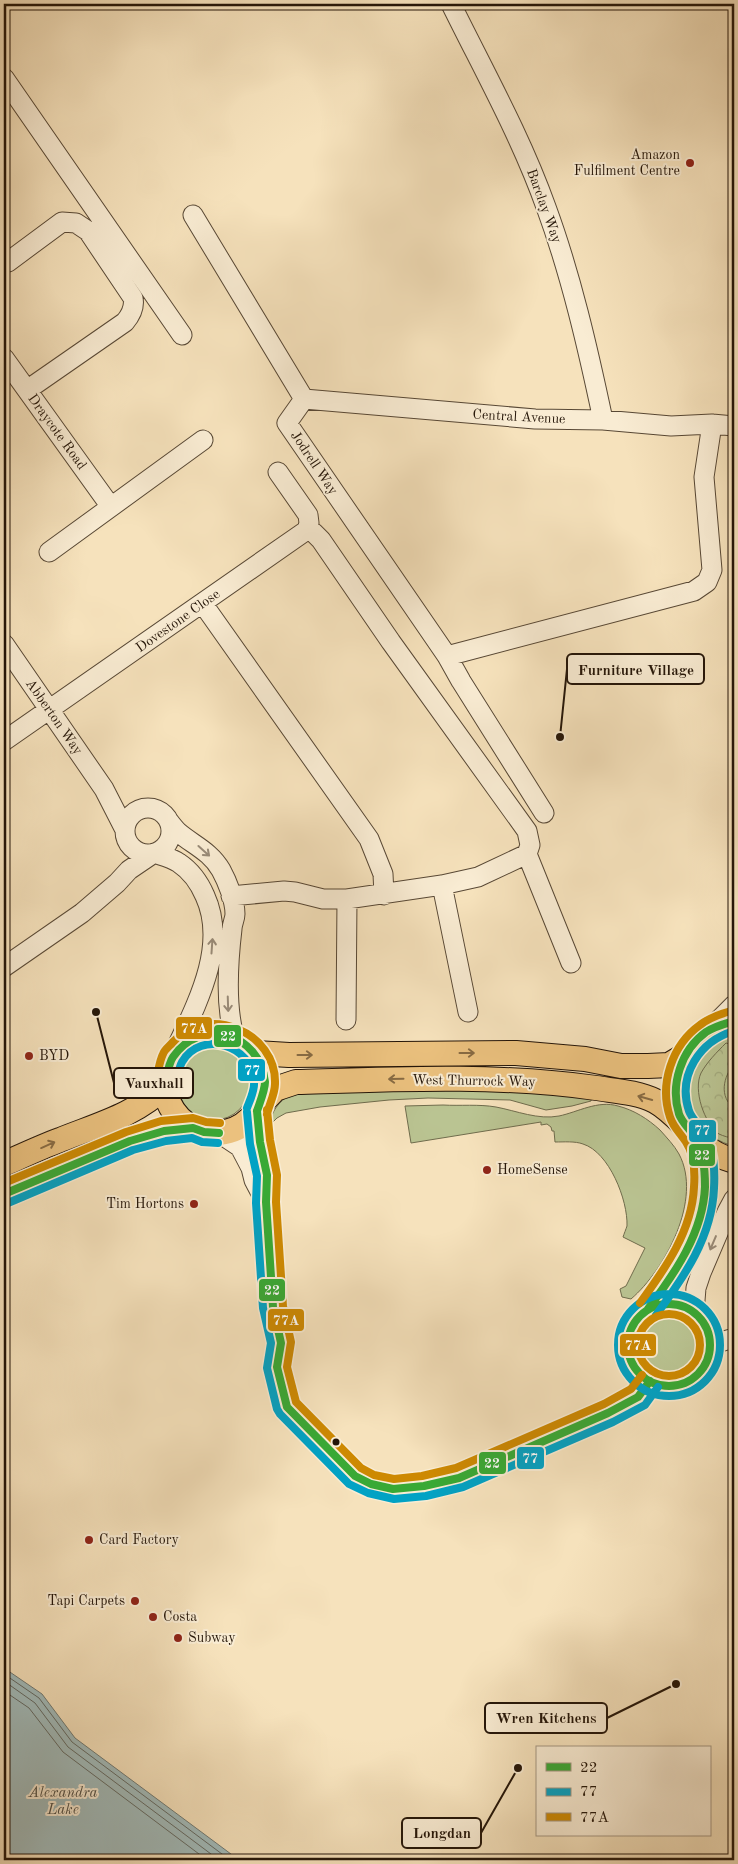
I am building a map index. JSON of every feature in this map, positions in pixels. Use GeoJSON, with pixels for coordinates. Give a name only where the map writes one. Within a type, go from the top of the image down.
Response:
{"type":"FeatureCollection","features":[{"type":"Feature","properties":{"kind":"main road"},"geometry":{"type":"LineString","coordinates":[[734,1021],[708,1031],[695,1042],[684,1056],[679,1067],[675,1090],[676,1102],[684,1125],[699,1144],[717,1155],[734,1161]]}},
{"type":"Feature","properties":{"kind":"main road"},"geometry":{"type":"LineString","coordinates":[[210,1033],[222,1033],[241,1040],[256,1053],[265,1075],[265,1089],[259,1107],[241,1126],[230,1131],[219,1133],[204,1132],[193,1128],[175,1114],[168,1100],[165,1074],[172,1057],[180,1047],[193,1038],[210,1033]]}},
{"type":"Feature","properties":{"kind":"main road","name":"West Thurrock Way"},"geometry":{"type":"LineString","coordinates":[[256,1053],[298,1055],[516,1053],[585,1059],[622,1066],[669,1065],[684,1056]]}},
{"type":"Feature","properties":{"kind":"main road","name":"West Thurrock Way"},"geometry":{"type":"LineString","coordinates":[[259,1107],[275,1088],[296,1082],[437,1079],[531,1082],[625,1092],[654,1100],[684,1125]]}},
{"type":"Feature","properties":{"kind":"main road"},"geometry":{"type":"LineString","coordinates":[[4,1164],[128,1113],[153,1098],[165,1086]]}},
{"type":"Feature","properties":{"kind":"main road"},"geometry":{"type":"LineString","coordinates":[[4,1194],[130,1141],[164,1130],[193,1128]]}},
{"type":"Feature","properties":{"kind":"street","name":"Barclay Way"},"geometry":{"type":"LineString","coordinates":[[452,4],[523,151],[547,208],[583,327],[603,420]]}},
{"type":"Feature","properties":{"kind":"street"},"geometry":{"type":"LineString","coordinates":[[4,78],[182,334]]}},
{"type":"Feature","properties":{"kind":"street"},"geometry":{"type":"LineString","coordinates":[[193,215],[304,399]]}},
{"type":"Feature","properties":{"kind":"street"},"geometry":{"type":"LineString","coordinates":[[4,263],[62,222],[76,223],[88,231],[134,302],[132,311],[125,322],[27,390]]}},
{"type":"Feature","properties":{"kind":"street","name":"Draycote Road"},"geometry":{"type":"LineString","coordinates":[[4,358],[111,507]]}},
{"type":"Feature","properties":{"kind":"street","name":"Central Avenue"},"geometry":{"type":"LineString","coordinates":[[304,399],[535,419],[603,420],[671,426],[712,424],[734,426]]}},
{"type":"Feature","properties":{"kind":"street","name":"Jodrell Way"},"geometry":{"type":"LineString","coordinates":[[304,399],[287,423],[447,656]]}},
{"type":"Feature","properties":{"kind":"street"},"geometry":{"type":"LineString","coordinates":[[544,813],[447,656],[694,590],[707,582],[712,570],[704,477],[712,424]]}},
{"type":"Feature","properties":{"kind":"street"},"geometry":{"type":"LineString","coordinates":[[50,552],[203,440]]}},
{"type":"Feature","properties":{"kind":"street"},"geometry":{"type":"LineString","coordinates":[[278,472],[308,515],[309,523],[307,530],[314,533],[321,540],[528,834],[530,845],[527,854],[571,963]]}},
{"type":"Feature","properties":{"kind":"street","name":"Dovestone Close"},"geometry":{"type":"LineString","coordinates":[[4,741],[307,530]]}},
{"type":"Feature","properties":{"kind":"street"},"geometry":{"type":"LineString","coordinates":[[202,604],[369,839],[383,874],[384,895]]}},
{"type":"Feature","properties":{"kind":"street","name":"Abberton Way"},"geometry":{"type":"LineString","coordinates":[[4,644],[48,711],[104,789],[127,836]]}},
{"type":"Feature","properties":{"kind":"street","name":"Abberton Way"},"geometry":{"type":"LineString","coordinates":[[104,789],[126,803],[147,808]]}},
{"type":"Feature","properties":{"kind":"street"},"geometry":{"type":"LineString","coordinates":[[102,896],[120,867],[130,817],[140,809],[147,808],[159,811],[177,831],[206,851],[220,869],[231,896],[235,914],[232,928],[227,1000],[228,1016],[234,1036]]}},
{"type":"Feature","properties":{"kind":"street"},"geometry":{"type":"LineString","coordinates":[[4,967],[82,913],[128,870],[154,852],[162,849],[170,836],[168,820]]}},
{"type":"Feature","properties":{"kind":"street"},"geometry":{"type":"LineString","coordinates":[[127,836],[133,848],[140,852],[154,852],[178,862],[188,870],[200,884],[208,902],[214,925],[212,953],[204,982],[190,1020],[172,1057]]}},
{"type":"Feature","properties":{"kind":"street"},"geometry":{"type":"LineString","coordinates":[[231,896],[284,891],[323,899],[347,899],[384,895],[478,877],[527,854]]}},
{"type":"Feature","properties":{"kind":"street"},"geometry":{"type":"LineString","coordinates":[[442,885],[468,1012]]}},
{"type":"Feature","properties":{"kind":"street"},"geometry":{"type":"LineString","coordinates":[[346,1020],[347,899]]}},
{"type":"Feature","properties":{"kind":"street"},"geometry":{"type":"LineString","coordinates":[[708,1031],[734,1005]]}},
{"type":"Feature","properties":{"kind":"street"},"geometry":{"type":"LineString","coordinates":[[259,1107],[260,1142],[267,1175],[266,1202],[273,1307],[280,1343],[277,1367],[287,1407],[355,1476],[371,1484],[393,1489],[424,1486],[459,1478],[608,1413],[638,1397],[650,1381]]}},
{"type":"Feature","properties":{"kind":"street"},"geometry":{"type":"LineString","coordinates":[[219,1133],[240,1147],[266,1202]]}},
{"type":"Feature","properties":{"kind":"street"},"geometry":{"type":"LineString","coordinates":[[648,1309],[663,1304],[675,1304],[694,1313],[706,1327],[710,1345],[708,1356],[703,1367],[695,1376],[684,1383],[672,1386],[660,1385],[650,1381],[636,1369],[631,1361],[628,1342],[633,1324],[648,1309],[679,1264],[697,1225],[703,1202],[704,1174],[699,1144]]}},
{"type":"Feature","properties":{"kind":"street"},"geometry":{"type":"LineString","coordinates":[[694,1313],[696,1288],[701,1273],[734,1199]]}},
{"type":"Feature","properties":{"kind":"street"},"geometry":{"type":"LineString","coordinates":[[710,1345],[734,1338]]}},
{"type":"Feature","properties":{"kind":"green space"},"geometry":{"type":"Polygon","coordinates":[[[734,1035],[734,1146],[714,1138],[700,1125],[692,1108],[689,1090],[692,1073],[700,1056],[714,1043],[734,1035]]]}},
{"type":"Feature","properties":{"kind":"green space"},"geometry":{"type":"Polygon","coordinates":[[[726,1043],[734,1045],[734,1064],[727,1075],[724,1087],[726,1098],[734,1108],[734,1138],[719,1134],[714,1129],[701,1106],[698,1088],[703,1069],[726,1043]]]}},
{"type":"Feature","properties":{"kind":"green space"},"geometry":{"type":"Polygon","coordinates":[[[221,1048],[240,1058],[248,1070],[250,1084],[248,1098],[240,1110],[228,1118],[207,1120],[188,1110],[180,1098],[178,1077],[188,1058],[200,1050],[221,1048]]]}},
{"type":"Feature","properties":{"kind":"green space"},"geometry":{"type":"Polygon","coordinates":[[[455,1086],[592,1095],[591,1101],[546,1110],[510,1100],[428,1098],[320,1107],[286,1113],[277,1118],[267,1128],[276,1108],[293,1093],[455,1086]]]}},
{"type":"Feature","properties":{"kind":"green space"},"geometry":{"type":"Polygon","coordinates":[[[603,1104],[635,1112],[660,1130],[679,1154],[685,1172],[686,1192],[677,1232],[656,1270],[644,1286],[631,1299],[622,1297],[620,1289],[626,1286],[645,1248],[623,1237],[627,1226],[624,1203],[615,1178],[601,1157],[592,1149],[577,1142],[555,1142],[554,1131],[547,1124],[541,1125],[541,1122],[411,1143],[405,1106],[490,1106],[535,1116],[551,1117],[603,1104]]]}},
{"type":"Feature","properties":{"kind":"green space"},"geometry":{"type":"Polygon","coordinates":[[[662,1316],[674,1316],[684,1320],[692,1328],[696,1344],[692,1360],[684,1368],[674,1372],[662,1372],[652,1368],[644,1360],[640,1350],[640,1338],[644,1328],[652,1320],[662,1316]]]}},
{"type":"Feature","properties":{"kind":"water","name":"Alexandra Lake"},"geometry":{"type":"Polygon","coordinates":[[[4,1668],[42,1694],[75,1738],[239,1860],[4,1860],[4,1668]]]}},
{"type":"Feature","properties":{"kind":"transit line","name":"77A"},"geometry":{"type":"LineString","coordinates":[[640,1303],[676,1249],[683,1234],[692,1203],[694,1187],[693,1158],[689,1147],[671,1121],[667,1104],[667,1079],[670,1066],[675,1054],[690,1033],[707,1020],[731,1011]]}},
{"type":"Feature","properties":{"kind":"transit line","name":"22"},"geometry":{"type":"LineString","coordinates":[[648,1309],[686,1252],[699,1220],[703,1204],[705,1181],[699,1144],[680,1117],[677,1103],[676,1091],[680,1069],[684,1058],[697,1040],[713,1028],[734,1021]]}},
{"type":"Feature","properties":{"kind":"transit line","name":"77A"},"geometry":{"type":"LineString","coordinates":[[155,1084],[160,1061],[164,1052],[173,1042],[187,1030],[204,1025],[221,1024],[238,1029],[253,1038],[265,1050],[273,1066],[275,1084],[267,1114]]}},
{"type":"Feature","properties":{"kind":"transit line","name":"77"},"geometry":{"type":"LineString","coordinates":[[656,1315],[677,1286],[695,1256],[708,1223],[712,1206],[713,1159],[710,1145],[689,1111],[686,1098],[686,1085],[689,1073],[694,1061],[702,1051],[722,1036],[734,1031]]}},
{"type":"Feature","properties":{"kind":"transit line","name":"22"},"geometry":{"type":"LineString","coordinates":[[165,1086],[171,1060],[185,1044],[198,1037],[213,1034],[228,1036],[241,1042],[252,1052],[261,1065],[265,1085],[257,1111]]}},
{"type":"Feature","properties":{"kind":"transit line","name":"77"},"geometry":{"type":"LineString","coordinates":[[175,1088],[182,1062],[191,1052],[201,1046],[213,1044],[225,1046],[236,1051],[245,1059],[251,1069],[254,1088],[247,1108]]}},
{"type":"Feature","properties":{"kind":"transit line","name":"77A"},"geometry":{"type":"LineString","coordinates":[[267,1110],[270,1140],[277,1175],[276,1202],[283,1306],[291,1342],[287,1367],[296,1402],[361,1468],[374,1475],[394,1479],[422,1476],[456,1468],[604,1404],[631,1389],[642,1375]]}},
{"type":"Feature","properties":{"kind":"transit line","name":"22"},"geometry":{"type":"LineString","coordinates":[[257,1111],[260,1142],[267,1175],[266,1202],[273,1307],[281,1343],[277,1367],[287,1407],[355,1476],[371,1484],[393,1489],[424,1486],[459,1478],[608,1413],[638,1397],[650,1381]]}},
{"type":"Feature","properties":{"kind":"transit line","name":"77"},"geometry":{"type":"LineString","coordinates":[[247,1112],[250,1144],[257,1176],[256,1203],[263,1308],[271,1343],[267,1368],[277,1409],[349,1484],[368,1493],[394,1499],[426,1496],[463,1487],[613,1422],[645,1405],[658,1387]]}},
{"type":"Feature","properties":{"kind":"transit line","name":"77A"},"geometry":{"type":"LineString","coordinates":[[4,1183],[126,1132],[161,1121],[193,1118],[206,1122],[220,1123]]}},
{"type":"Feature","properties":{"kind":"transit line","name":"22"},"geometry":{"type":"LineString","coordinates":[[4,1194],[130,1141],[164,1131],[193,1128],[204,1132],[219,1133]]}},
{"type":"Feature","properties":{"kind":"transit line","name":"77"},"geometry":{"type":"LineString","coordinates":[[8,1203],[133,1150],[166,1141],[192,1138],[202,1142],[218,1143]]}},
{"type":"Feature","properties":{"kind":"transit line","name":"77"},"geometry":{"type":"LineString","coordinates":[[669,1294],[688,1298],[705,1309],[716,1326],[720,1345],[716,1364],[705,1381],[688,1392],[669,1396],[650,1392],[633,1381],[622,1364],[618,1345],[622,1326],[633,1309],[650,1298],[669,1294]]}},
{"type":"Feature","properties":{"kind":"transit line","name":"22"},"geometry":{"type":"LineString","coordinates":[[669,1304],[685,1307],[698,1316],[707,1329],[710,1345],[707,1361],[698,1374],[685,1383],[669,1386],[653,1383],[640,1374],[631,1361],[628,1345],[631,1329],[640,1316],[653,1307],[669,1304]]}},
{"type":"Feature","properties":{"kind":"transit line","name":"77A"},"geometry":{"type":"LineString","coordinates":[[669,1314],[686,1319],[691,1323],[695,1328],[700,1345],[695,1362],[691,1367],[686,1371],[669,1376],[652,1371],[647,1367],[643,1362],[638,1345],[643,1328],[647,1323],[652,1319],[669,1314]]}},
{"type":"Feature","properties":{"kind":"place","name":"Amazon Fulfilment Centre"},"geometry":{"type":"Point","coordinates":[690,163]}},
{"type":"Feature","properties":{"kind":"place","name":"Furniture Village"},"geometry":{"type":"Point","coordinates":[560,737]}},
{"type":"Feature","properties":{"kind":"place","name":"Vauxhall"},"geometry":{"type":"Point","coordinates":[96,1012]}},
{"type":"Feature","properties":{"kind":"place","name":"BYD"},"geometry":{"type":"Point","coordinates":[29,1056]}},
{"type":"Feature","properties":{"kind":"place","name":"HomeSense"},"geometry":{"type":"Point","coordinates":[487,1170]}},
{"type":"Feature","properties":{"kind":"place","name":"Tim Hortons"},"geometry":{"type":"Point","coordinates":[194,1204]}},
{"type":"Feature","properties":{"kind":"place","name":"Card Factory"},"geometry":{"type":"Point","coordinates":[89,1540]}},
{"type":"Feature","properties":{"kind":"place","name":"Tapi Carpets"},"geometry":{"type":"Point","coordinates":[135,1601]}},
{"type":"Feature","properties":{"kind":"place","name":"Costa"},"geometry":{"type":"Point","coordinates":[153,1617]}},
{"type":"Feature","properties":{"kind":"place","name":"Subway"},"geometry":{"type":"Point","coordinates":[178,1638]}},
{"type":"Feature","properties":{"kind":"place","name":"Wren Kitchens"},"geometry":{"type":"Point","coordinates":[676,1684]}},
{"type":"Feature","properties":{"kind":"place","name":"Longdan"},"geometry":{"type":"Point","coordinates":[518,1768]}}]}
